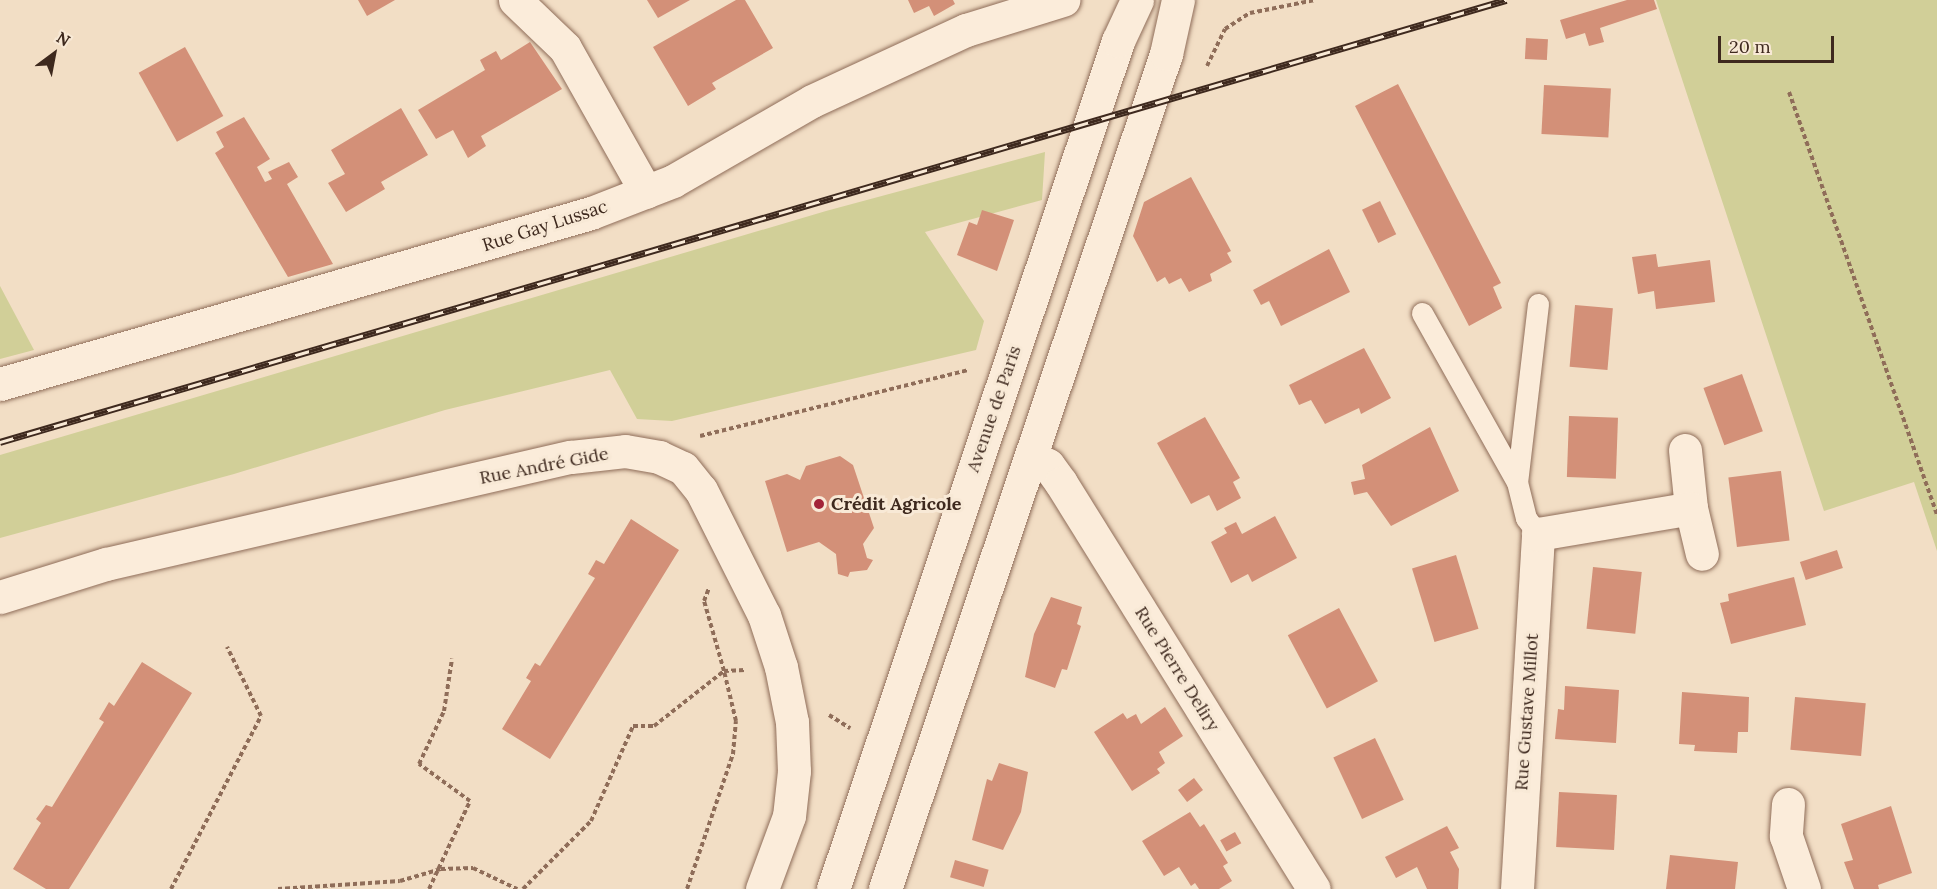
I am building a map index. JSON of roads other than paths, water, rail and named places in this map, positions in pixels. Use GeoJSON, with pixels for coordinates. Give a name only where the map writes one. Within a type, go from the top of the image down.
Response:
{"type":"FeatureCollection","features":[{"type":"Feature","properties":{"kind":"street"},"geometry":{"type":"LineString","coordinates":[[515,0],[565,48],[646,192]]}},
{"type":"Feature","properties":{"kind":"street","name":"Rue Gay Lussac"},"geometry":{"type":"LineString","coordinates":[[0,384],[469,250],[646,192],[717,158],[812,101],[966,30],[1063,0]]}},
{"type":"Feature","properties":{"kind":"street","name":"Avenue de Paris"},"geometry":{"type":"LineString","coordinates":[[833,889],[1118,41],[1137,0]]}},
{"type":"Feature","properties":{"kind":"street"},"geometry":{"type":"LineString","coordinates":[[885,889],[1166,54],[1178,0]]}},
{"type":"Feature","properties":{"kind":"street"},"geometry":{"type":"LineString","coordinates":[[1685,450],[1691,508],[1702,554]]}},
{"type":"Feature","properties":{"kind":"street","name":"Rue André Gide"},"geometry":{"type":"LineString","coordinates":[[0,597],[106,564],[571,457],[626,451],[659,457],[683,468],[701,490],[764,615],[781,667],[792,722],[794,771],[789,816],[762,889]]}},
{"type":"Feature","properties":{"kind":"street","name":"Rue Pierre Deliry"},"geometry":{"type":"LineString","coordinates":[[1032,457],[1048,465],[1061,483],[1314,889]]}},
{"type":"Feature","properties":{"kind":"street"},"geometry":{"type":"LineString","coordinates":[[1538,534],[1691,508]]}},
{"type":"Feature","properties":{"kind":"street","name":"Rue Gustave Millot"},"geometry":{"type":"LineString","coordinates":[[1517,889],[1538,534]]}},
{"type":"Feature","properties":{"kind":"street"},"geometry":{"type":"LineString","coordinates":[[1788,804],[1786,836],[1804,889]]}},
{"type":"Feature","properties":{"kind":"lane"},"geometry":{"type":"LineString","coordinates":[[1516,482],[1538,304]]}},
{"type":"Feature","properties":{"kind":"lane"},"geometry":{"type":"LineString","coordinates":[[1422,313],[1516,482],[1526,518],[1538,534]]}},
{"type":"Feature","properties":{"kind":"railway"},"geometry":{"type":"LineString","coordinates":[[0,442],[1506,0]]}},
{"type":"Feature","properties":{"kind":"place","name":"Crédit Agricole"},"geometry":{"type":"Point","coordinates":[819,504]}}]}
